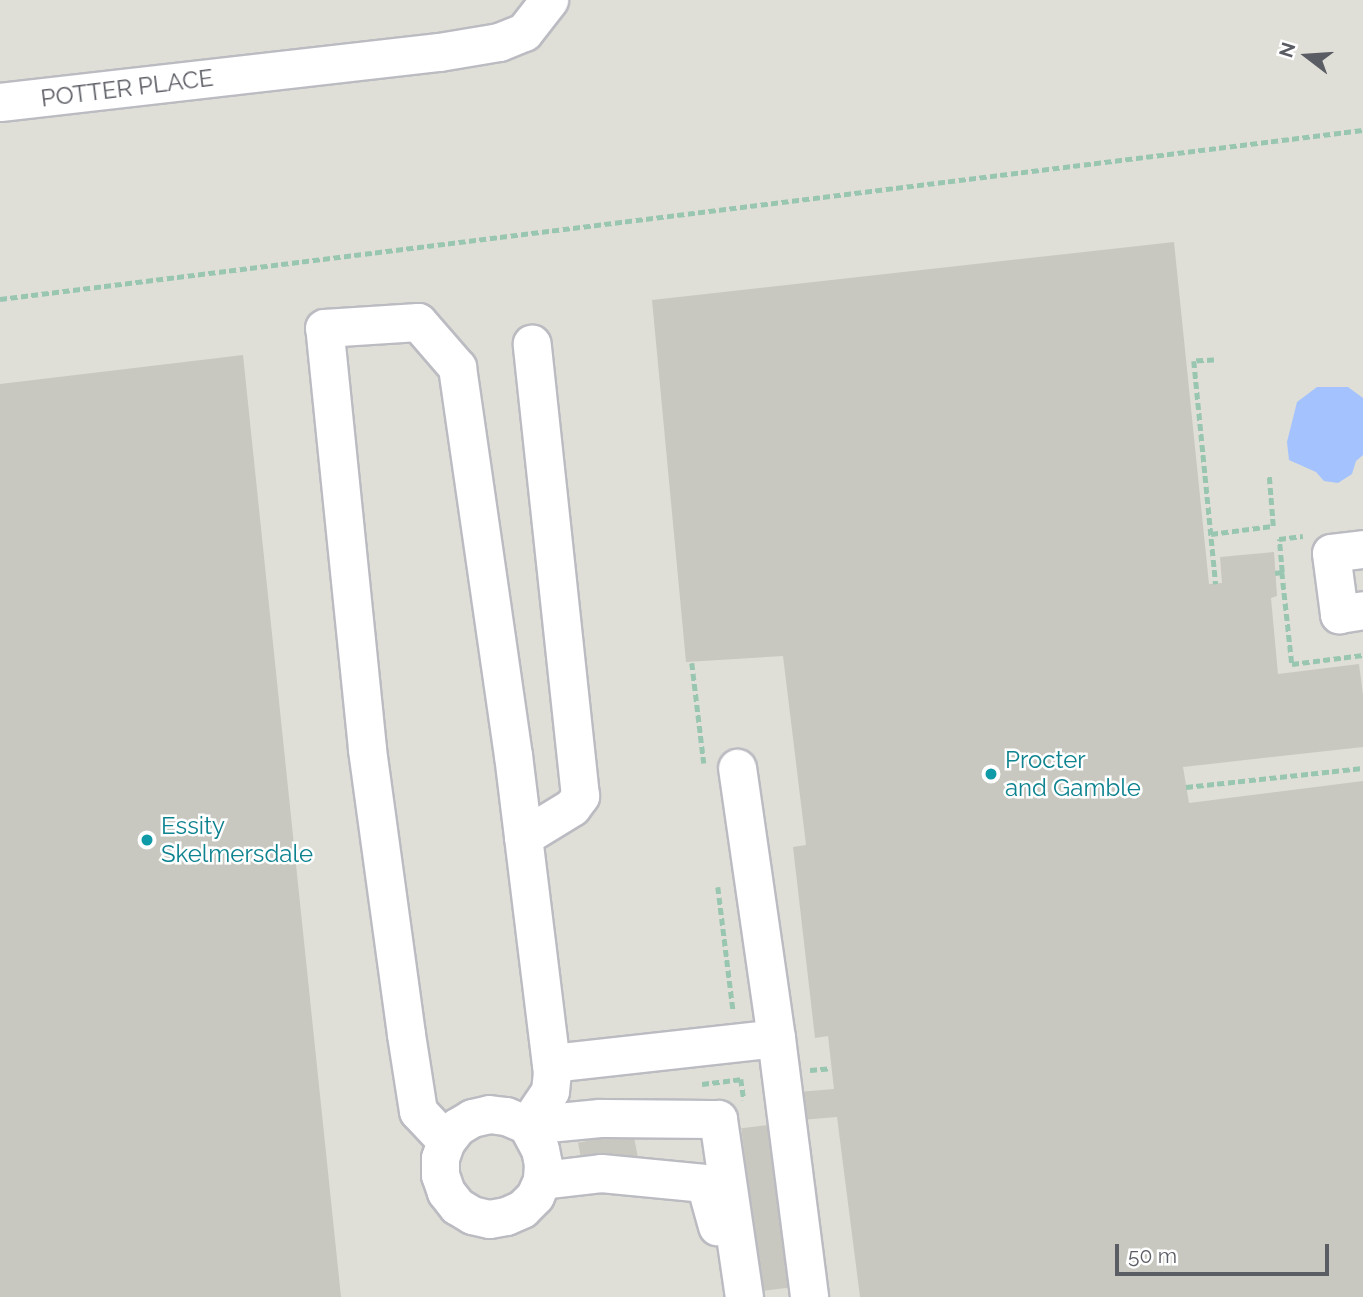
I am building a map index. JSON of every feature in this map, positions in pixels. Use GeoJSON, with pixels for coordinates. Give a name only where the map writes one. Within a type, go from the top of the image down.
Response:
{"type":"FeatureCollection","features":[{"type":"Feature","properties":{"kind":"street","name":"POTTER PLACE"},"geometry":{"type":"LineString","coordinates":[[0,102],[439,52],[499,42],[524,32],[549,0]]}},
{"type":"Feature","properties":{"kind":"street"},"geometry":{"type":"LineString","coordinates":[[446,1141],[418,1111],[408,1046],[367,748],[324,328],[418,322],[457,367],[513,755],[551,1063],[550,1091],[527,1125]]}},
{"type":"Feature","properties":{"kind":"street"},"geometry":{"type":"LineString","coordinates":[[523,837],[572,807],[580,796],[532,344]]}},
{"type":"Feature","properties":{"kind":"street"},"geometry":{"type":"LineString","coordinates":[[1363,549],[1331,553],[1339,614],[1363,610]]}},
{"type":"Feature","properties":{"kind":"street"},"geometry":{"type":"LineString","coordinates":[[737,768],[776,1038],[809,1297]]}},
{"type":"Feature","properties":{"kind":"street"},"geometry":{"type":"LineString","coordinates":[[551,1063],[776,1038]]}},
{"type":"Feature","properties":{"kind":"street"},"geometry":{"type":"LineString","coordinates":[[527,1125],[540,1149],[542,1180],[534,1196],[522,1209],[489,1219],[472,1215],[457,1206],[446,1192],[440,1175],[440,1158],[446,1141],[457,1127],[472,1118],[489,1114],[506,1116],[527,1125],[600,1118],[718,1119],[744,1297]]}},
{"type":"Feature","properties":{"kind":"street"},"geometry":{"type":"LineString","coordinates":[[542,1180],[601,1173],[705,1183],[718,1231],[722,1297]]}},
{"type":"Feature","properties":{"kind":"path"},"geometry":{"type":"LineString","coordinates":[[0,299],[1363,130]]}},
{"type":"Feature","properties":{"kind":"path"},"geometry":{"type":"LineString","coordinates":[[1214,359],[1194,361],[1216,584]]}},
{"type":"Feature","properties":{"kind":"path"},"geometry":{"type":"LineString","coordinates":[[1211,534],[1273,526],[1269,475]]}},
{"type":"Feature","properties":{"kind":"path"},"geometry":{"type":"LineString","coordinates":[[1282,572],[1292,664],[1363,655]]}},
{"type":"Feature","properties":{"kind":"path"},"geometry":{"type":"LineString","coordinates":[[1186,788],[1363,768]]}},
{"type":"Feature","properties":{"kind":"shaded area"},"geometry":{"type":"Polygon","coordinates":[[[0,0],[1363,0],[1363,1297],[0,1297],[0,0]]]}},
{"type":"Feature","properties":{"kind":"water"},"geometry":{"type":"Polygon","coordinates":[[[1317,387],[1348,387],[1363,398],[1363,455],[1356,461],[1352,474],[1338,483],[1324,481],[1316,472],[1289,460],[1287,442],[1297,402],[1317,387]]]}},
{"type":"Feature","properties":{"kind":"building","name":"Procter and Gamble"},"geometry":{"type":"Polygon","coordinates":[[[1174,242],[1209,584],[1222,583],[1220,557],[1274,552],[1277,596],[1271,598],[1278,674],[1359,664],[1363,695],[1363,747],[1183,767],[1189,803],[1363,781],[1363,1297],[860,1297],[837,1117],[801,1120],[798,1092],[834,1089],[828,1036],[815,1038],[793,847],[806,845],[783,656],[686,662],[652,300],[1174,242]]]}},
{"type":"Feature","properties":{"kind":"building","name":"Essity Skelmersdale"},"geometry":{"type":"Polygon","coordinates":[[[243,355],[341,1297],[0,1297],[0,384],[243,355]]]}},
{"type":"Feature","properties":{"kind":"building"},"geometry":{"type":"Polygon","coordinates":[[[776,1124],[796,1287],[761,1291],[741,1128],[776,1124]]]}},
{"type":"Feature","properties":{"kind":"building"},"geometry":{"type":"Polygon","coordinates":[[[633,1132],[638,1157],[583,1167],[578,1143],[633,1132]]]}},
{"type":"Feature","properties":{"kind":"place","name":"Procter and Gamble"},"geometry":{"type":"Point","coordinates":[991,774]}},
{"type":"Feature","properties":{"kind":"place","name":"Essity Skelmersdale"},"geometry":{"type":"Point","coordinates":[147,840]}}]}
